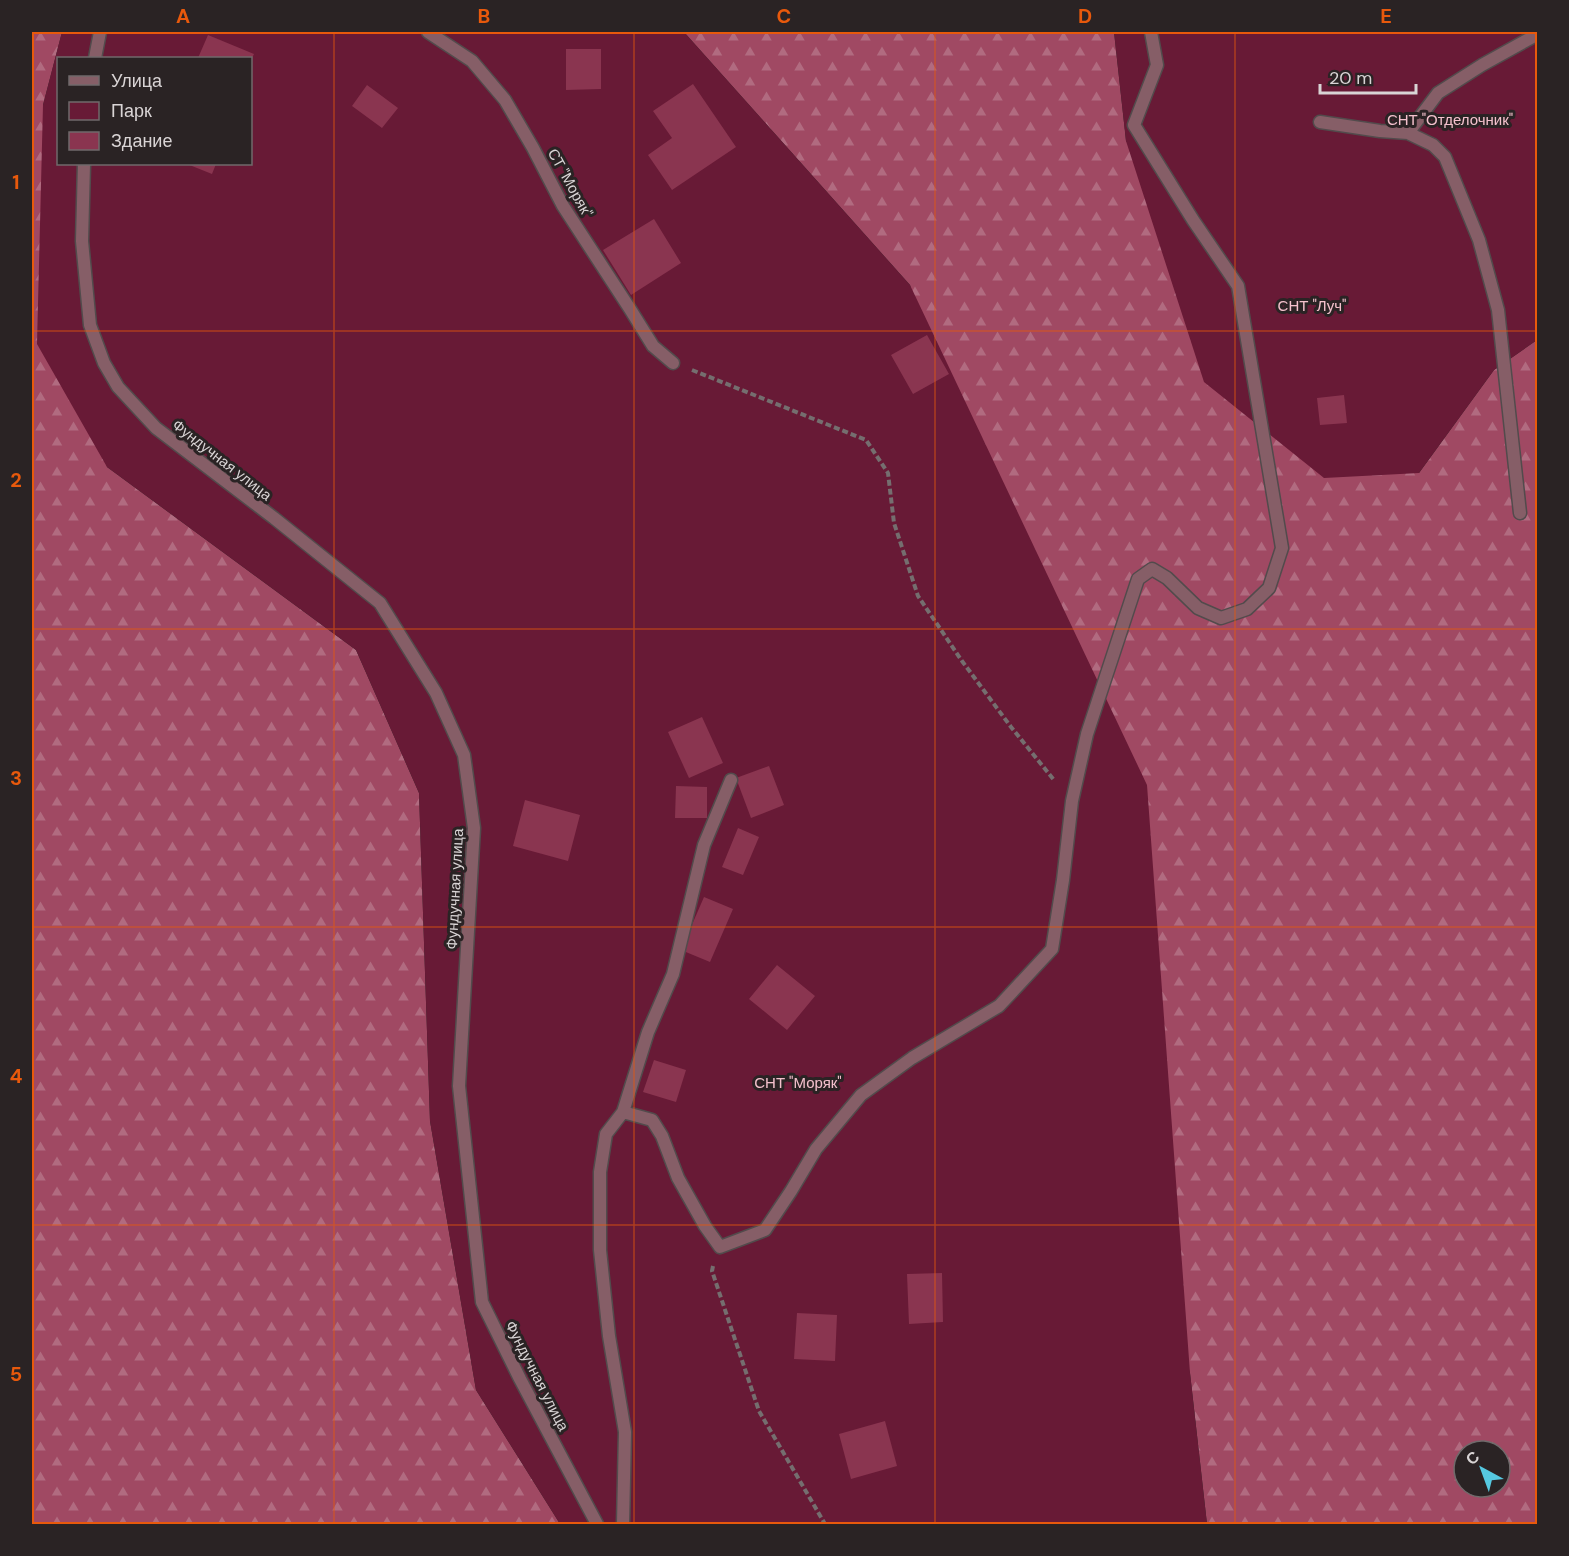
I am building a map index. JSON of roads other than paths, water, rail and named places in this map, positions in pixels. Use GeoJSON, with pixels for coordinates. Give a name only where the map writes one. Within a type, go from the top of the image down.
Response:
{"type":"FeatureCollection","features":[{"type":"Feature","properties":{"kind":"street"},"geometry":{"type":"LineString","coordinates":[[95,57],[100,32]]}},
{"type":"Feature","properties":{"kind":"street","name":"СТ \"Моряк\""},"geometry":{"type":"LineString","coordinates":[[428,32],[472,62],[506,100],[563,206],[653,346],[673,363]]}},
{"type":"Feature","properties":{"kind":"street"},"geometry":{"type":"LineString","coordinates":[[623,1112],[652,1120],[662,1136],[678,1178],[705,1226],[720,1247],[765,1230],[816,1149],[861,1095],[912,1058],[999,1006],[1052,949],[1072,801],[1087,734],[1138,579],[1152,569],[1167,578],[1198,608],[1221,618],[1247,609],[1269,588],[1282,548],[1238,286],[1193,220],[1134,125],[1157,66],[1151,32]]}},
{"type":"Feature","properties":{"kind":"street"},"geometry":{"type":"LineString","coordinates":[[1408,133],[1438,93],[1482,64],[1538,34]]}},
{"type":"Feature","properties":{"kind":"street"},"geometry":{"type":"LineString","coordinates":[[1320,122],[1408,133],[1433,145],[1445,157],[1479,240],[1498,310],[1520,513]]}},
{"type":"Feature","properties":{"kind":"street","name":"Фундучная улица"},"geometry":{"type":"LineString","coordinates":[[84,165],[82,241],[90,325],[104,363],[118,387],[156,428],[380,603],[435,693],[464,755],[474,828],[459,1086],[482,1302],[597,1524]]}},
{"type":"Feature","properties":{"kind":"street"},"geometry":{"type":"LineString","coordinates":[[623,1524],[625,1432],[609,1336],[600,1250],[600,1172],[606,1134],[623,1112],[648,1032],[673,974],[704,845],[731,780]]}},
{"type":"Feature","properties":{"kind":"park label","name":"СНТ \"Отделочник\""},"geometry":{"type":"Point","coordinates":[1450,120]}},
{"type":"Feature","properties":{"kind":"park label","name":"СНТ \"Луч\""},"geometry":{"type":"Point","coordinates":[1312,306]}},
{"type":"Feature","properties":{"kind":"park label","name":"СНТ \"Моряк\""},"geometry":{"type":"Point","coordinates":[798,1083]}}]}
